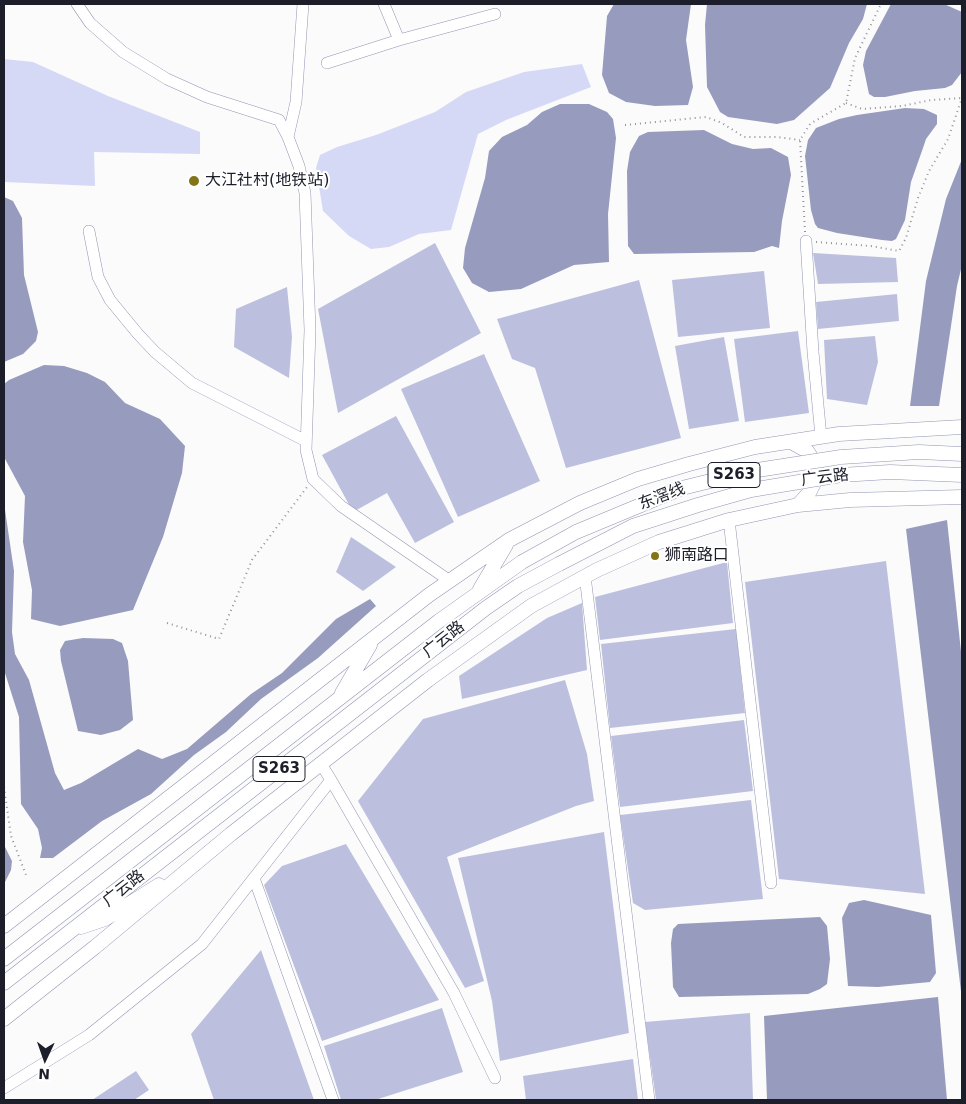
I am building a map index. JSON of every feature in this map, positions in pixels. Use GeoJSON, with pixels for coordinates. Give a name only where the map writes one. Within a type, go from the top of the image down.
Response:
{"type":"FeatureCollection","features":[{"type":"Feature","properties":{"kind":"main road","name":"S263"},"geometry":{"type":"LineString","coordinates":[[4,926],[450,581],[509,540],[580,502],[638,479],[746,450],[821,437],[888,430],[962,427]]}},
{"type":"Feature","properties":{"kind":"main road"},"geometry":{"type":"LineString","coordinates":[[791,442],[807,451],[814,460],[817,472],[809,493],[798,505]]}},
{"type":"Feature","properties":{"kind":"main road","name":"东滘线"},"geometry":{"type":"LineString","coordinates":[[522,562],[576,532],[682,488],[751,471],[841,457],[919,452],[962,454]]}},
{"type":"Feature","properties":{"kind":"main road","name":"广云路"},"geometry":{"type":"LineString","coordinates":[[4,982],[486,608],[518,586],[559,564],[633,526],[752,490],[841,475],[890,472],[962,475]]}},
{"type":"Feature","properties":{"kind":"main road","name":"S263"},"geometry":{"type":"LineString","coordinates":[[4,1019],[428,680],[531,606],[585,576],[659,542],[729,520],[798,505],[850,500],[962,497]]}},
{"type":"Feature","properties":{"kind":"main road"},"geometry":{"type":"LineString","coordinates":[[477,594],[509,540]]}},
{"type":"Feature","properties":{"kind":"main road","name":"广云路"},"geometry":{"type":"LineString","coordinates":[[4,959],[439,621],[522,562]]}},
{"type":"Feature","properties":{"kind":"main road"},"geometry":{"type":"LineString","coordinates":[[337,700],[374,638]]}},
{"type":"Feature","properties":{"kind":"main road"},"geometry":{"type":"LineString","coordinates":[[69,932],[105,919],[158,886],[175,881]]}},
{"type":"Feature","properties":{"kind":"street"},"geometry":{"type":"LineString","coordinates":[[77,4],[90,23],[123,52],[167,79],[207,97],[279,120],[299,166],[305,194],[310,330],[306,450],[313,479],[340,506],[450,581]]}},
{"type":"Feature","properties":{"kind":"street"},"geometry":{"type":"LineString","coordinates":[[288,137],[296,102],[302,4]]}},
{"type":"Feature","properties":{"kind":"street"},"geometry":{"type":"LineString","coordinates":[[384,4],[399,40]]}},
{"type":"Feature","properties":{"kind":"street"},"geometry":{"type":"LineString","coordinates":[[327,63],[399,40],[495,14]]}},
{"type":"Feature","properties":{"kind":"street"},"geometry":{"type":"LineString","coordinates":[[89,231],[98,277],[110,300],[155,352],[192,383],[306,441]]}},
{"type":"Feature","properties":{"kind":"street"},"geometry":{"type":"LineString","coordinates":[[806,241],[821,437]]}},
{"type":"Feature","properties":{"kind":"street"},"geometry":{"type":"LineString","coordinates":[[729,520],[771,883]]}},
{"type":"Feature","properties":{"kind":"street"},"geometry":{"type":"LineString","coordinates":[[585,576],[649,1100]]}},
{"type":"Feature","properties":{"kind":"street"},"geometry":{"type":"LineString","coordinates":[[321,764],[454,993],[495,1078]]}},
{"type":"Feature","properties":{"kind":"street"},"geometry":{"type":"LineString","coordinates":[[4,1088],[89,1035],[202,944],[331,780]]}},
{"type":"Feature","properties":{"kind":"street"},"geometry":{"type":"LineString","coordinates":[[254,878],[333,1100]]}},
{"type":"Feature","properties":{"kind":"path"},"geometry":{"type":"LineString","coordinates":[[846,103],[862,109],[962,98],[948,139],[929,171],[918,198],[906,238],[899,251],[871,246],[806,241],[800,140],[810,124],[846,103],[855,58],[881,4]]}},
{"type":"Feature","properties":{"kind":"path"},"geometry":{"type":"LineString","coordinates":[[625,124],[706,118],[722,123],[744,137],[800,140]]}},
{"type":"Feature","properties":{"kind":"path"},"geometry":{"type":"LineString","coordinates":[[166,623],[219,639],[252,560],[313,479]]}},
{"type":"Feature","properties":{"kind":"path"},"geometry":{"type":"LineString","coordinates":[[4,787],[11,836],[26,875]]}},
{"type":"Feature","properties":{"kind":"shaded area"},"geometry":{"type":"Polygon","coordinates":[[[614,4],[691,4],[686,40],[693,87],[688,105],[655,106],[626,102],[609,93],[602,75],[607,16],[614,4]]]}},
{"type":"Feature","properties":{"kind":"shaded area"},"geometry":{"type":"Polygon","coordinates":[[[707,4],[867,4],[863,19],[849,43],[830,88],[794,120],[777,124],[728,117],[720,112],[707,87],[705,25],[707,4]]]}},
{"type":"Feature","properties":{"kind":"shaded area"},"geometry":{"type":"Polygon","coordinates":[[[891,4],[944,4],[962,12],[962,72],[952,85],[945,88],[885,97],[874,97],[869,94],[863,65],[866,51],[891,4]]]}},
{"type":"Feature","properties":{"kind":"shaded area"},"geometry":{"type":"Polygon","coordinates":[[[4,59],[33,62],[108,96],[200,132],[200,154],[94,152],[95,186],[4,182],[4,59]]]}},
{"type":"Feature","properties":{"kind":"shaded area"},"geometry":{"type":"Polygon","coordinates":[[[582,64],[591,87],[506,120],[478,134],[451,230],[419,234],[389,247],[371,249],[349,236],[323,211],[316,168],[320,155],[337,147],[376,135],[435,112],[466,92],[524,72],[582,64]]]}},
{"type":"Feature","properties":{"kind":"shaded area"},"geometry":{"type":"Polygon","coordinates":[[[560,104],[589,104],[607,112],[613,119],[616,138],[608,214],[609,262],[574,265],[521,289],[489,292],[472,283],[463,268],[465,248],[485,178],[489,151],[502,137],[527,125],[542,112],[560,104]]]}},
{"type":"Feature","properties":{"kind":"shaded area"},"geometry":{"type":"Polygon","coordinates":[[[905,108],[924,109],[937,115],[937,124],[926,139],[911,182],[905,220],[896,239],[892,241],[882,240],[818,228],[811,210],[805,156],[808,140],[816,128],[839,119],[905,108]]]}},
{"type":"Feature","properties":{"kind":"shaded area"},"geometry":{"type":"Polygon","coordinates":[[[704,130],[732,144],[753,149],[771,148],[788,157],[791,175],[779,248],[772,246],[754,252],[634,254],[628,246],[627,171],[630,152],[639,136],[648,132],[704,130]]]}},
{"type":"Feature","properties":{"kind":"shaded area"},"geometry":{"type":"Polygon","coordinates":[[[962,159],[962,265],[957,286],[939,406],[910,406],[926,281],[946,199],[962,159]]]}},
{"type":"Feature","properties":{"kind":"shaded area"},"geometry":{"type":"Polygon","coordinates":[[[4,197],[13,201],[22,218],[24,275],[38,332],[36,341],[23,354],[4,362],[4,197]]]}},
{"type":"Feature","properties":{"kind":"shaded area"},"geometry":{"type":"Polygon","coordinates":[[[44,365],[64,366],[87,373],[105,382],[125,403],[160,419],[185,446],[182,473],[163,537],[133,610],[60,626],[31,619],[32,590],[23,542],[25,496],[4,457],[4,384],[44,365]]]}},
{"type":"Feature","properties":{"kind":"shaded area"},"geometry":{"type":"Polygon","coordinates":[[[4,503],[14,571],[12,632],[15,654],[29,680],[55,773],[64,790],[81,783],[138,749],[162,759],[187,749],[251,694],[282,673],[336,619],[370,599],[376,606],[318,658],[261,699],[226,732],[194,755],[151,794],[102,821],[53,858],[40,858],[42,848],[38,829],[21,804],[19,717],[4,670],[4,503]]]}},
{"type":"Feature","properties":{"kind":"shaded area"},"geometry":{"type":"Polygon","coordinates":[[[947,520],[962,661],[962,1000],[906,529],[947,520]]]}},
{"type":"Feature","properties":{"kind":"shaded area"},"geometry":{"type":"Polygon","coordinates":[[[83,638],[113,639],[122,643],[128,661],[133,720],[120,730],[101,735],[78,731],[60,650],[65,641],[83,638]]]}},
{"type":"Feature","properties":{"kind":"shaded area"},"geometry":{"type":"Polygon","coordinates":[[[4,845],[12,861],[11,870],[4,884],[4,845]]]}},
{"type":"Feature","properties":{"kind":"shaded area"},"geometry":{"type":"Polygon","coordinates":[[[864,900],[931,915],[936,973],[930,982],[878,987],[848,986],[842,918],[849,903],[864,900]]]}},
{"type":"Feature","properties":{"kind":"shaded area"},"geometry":{"type":"Polygon","coordinates":[[[820,917],[827,926],[830,959],[827,984],[820,989],[808,994],[679,997],[673,987],[671,943],[673,929],[678,924],[820,917]]]}},
{"type":"Feature","properties":{"kind":"shaded area"},"geometry":{"type":"Polygon","coordinates":[[[938,997],[947,1100],[767,1100],[764,1016],[938,997]]]}},
{"type":"Feature","properties":{"kind":"building"},"geometry":{"type":"Polygon","coordinates":[[[435,243],[481,333],[338,413],[318,309],[435,243]]]}},
{"type":"Feature","properties":{"kind":"building"},"geometry":{"type":"Polygon","coordinates":[[[813,253],[896,258],[898,282],[818,284],[813,253]]]}},
{"type":"Feature","properties":{"kind":"building"},"geometry":{"type":"Polygon","coordinates":[[[764,271],[770,328],[678,337],[672,280],[764,271]]]}},
{"type":"Feature","properties":{"kind":"building"},"geometry":{"type":"Polygon","coordinates":[[[639,280],[681,438],[566,468],[535,368],[512,359],[497,319],[639,280]]]}},
{"type":"Feature","properties":{"kind":"building"},"geometry":{"type":"Polygon","coordinates":[[[287,287],[292,337],[289,378],[234,347],[236,309],[287,287]]]}},
{"type":"Feature","properties":{"kind":"building"},"geometry":{"type":"Polygon","coordinates":[[[897,294],[899,321],[818,329],[816,302],[897,294]]]}},
{"type":"Feature","properties":{"kind":"building"},"geometry":{"type":"Polygon","coordinates":[[[798,331],[809,413],[745,422],[734,339],[798,331]]]}},
{"type":"Feature","properties":{"kind":"building"},"geometry":{"type":"Polygon","coordinates":[[[875,336],[878,362],[867,405],[827,399],[824,340],[875,336]]]}},
{"type":"Feature","properties":{"kind":"building"},"geometry":{"type":"Polygon","coordinates":[[[724,337],[739,421],[689,429],[675,346],[724,337]]]}},
{"type":"Feature","properties":{"kind":"building"},"geometry":{"type":"Polygon","coordinates":[[[484,354],[540,481],[458,517],[401,389],[484,354]]]}},
{"type":"Feature","properties":{"kind":"building"},"geometry":{"type":"Polygon","coordinates":[[[396,416],[454,522],[415,543],[387,493],[353,512],[322,455],[396,416]]]}},
{"type":"Feature","properties":{"kind":"building"},"geometry":{"type":"Polygon","coordinates":[[[351,537],[396,567],[363,591],[336,572],[351,537]]]}},
{"type":"Feature","properties":{"kind":"building"},"geometry":{"type":"Polygon","coordinates":[[[886,561],[925,894],[779,879],[745,582],[886,561]]]}},
{"type":"Feature","properties":{"kind":"building"},"geometry":{"type":"Polygon","coordinates":[[[727,562],[733,623],[600,640],[595,597],[727,562]]]}},
{"type":"Feature","properties":{"kind":"building"},"geometry":{"type":"Polygon","coordinates":[[[582,603],[587,670],[462,699],[459,676],[547,618],[582,603]]]}},
{"type":"Feature","properties":{"kind":"building"},"geometry":{"type":"Polygon","coordinates":[[[736,629],[745,713],[610,728],[601,644],[736,629]]]}},
{"type":"Feature","properties":{"kind":"building"},"geometry":{"type":"Polygon","coordinates":[[[565,680],[587,754],[594,801],[576,806],[447,857],[484,981],[465,988],[358,801],[423,719],[565,680]]]}},
{"type":"Feature","properties":{"kind":"building"},"geometry":{"type":"Polygon","coordinates":[[[744,720],[753,791],[620,807],[611,736],[744,720]]]}},
{"type":"Feature","properties":{"kind":"building"},"geometry":{"type":"Polygon","coordinates":[[[751,800],[763,899],[645,910],[633,903],[620,815],[751,800]]]}},
{"type":"Feature","properties":{"kind":"building"},"geometry":{"type":"Polygon","coordinates":[[[604,832],[629,1033],[500,1061],[492,1001],[458,858],[604,832]]]}},
{"type":"Feature","properties":{"kind":"building"},"geometry":{"type":"Polygon","coordinates":[[[346,844],[439,1000],[322,1041],[264,885],[282,866],[346,844]]]}},
{"type":"Feature","properties":{"kind":"building"},"geometry":{"type":"Polygon","coordinates":[[[261,950],[314,1100],[214,1100],[191,1034],[261,950]]]}},
{"type":"Feature","properties":{"kind":"building"},"geometry":{"type":"Polygon","coordinates":[[[442,1008],[463,1072],[375,1100],[341,1100],[324,1046],[442,1008]]]}},
{"type":"Feature","properties":{"kind":"building"},"geometry":{"type":"Polygon","coordinates":[[[750,1013],[753,1100],[656,1100],[645,1022],[750,1013]]]}},
{"type":"Feature","properties":{"kind":"building"},"geometry":{"type":"Polygon","coordinates":[[[633,1059],[638,1100],[526,1100],[523,1076],[633,1059]]]}},
{"type":"Feature","properties":{"kind":"building"},"geometry":{"type":"Polygon","coordinates":[[[136,1071],[149,1090],[134,1100],[92,1100],[136,1071]]]}},
{"type":"Feature","properties":{"kind":"place","name":"大江社村(地铁站)"},"geometry":{"type":"Point","coordinates":[194,181]}},
{"type":"Feature","properties":{"kind":"place","name":"狮南路口"},"geometry":{"type":"Point","coordinates":[655,556]}}]}
